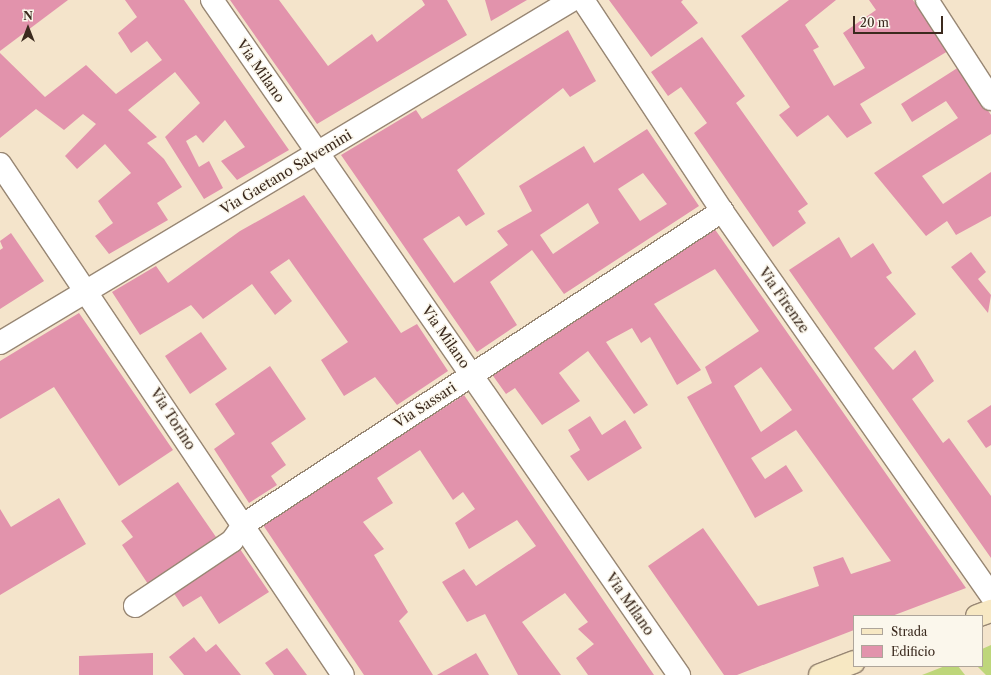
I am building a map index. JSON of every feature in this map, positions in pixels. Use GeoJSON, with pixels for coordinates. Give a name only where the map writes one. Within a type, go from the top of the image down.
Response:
{"type":"FeatureCollection","features":[{"type":"Feature","properties":{"kind":"street","name":"Via Milano"},"geometry":{"type":"LineString","coordinates":[[212,0],[679,675]]}},
{"type":"Feature","properties":{"kind":"street","name":"Via Gaetano Salvemini"},"geometry":{"type":"LineString","coordinates":[[0,343],[572,0]]}},
{"type":"Feature","properties":{"kind":"street","name":"Via Firenze"},"geometry":{"type":"LineString","coordinates":[[583,0],[722,211],[991,594]]}},
{"type":"Feature","properties":{"kind":"street"},"geometry":{"type":"LineString","coordinates":[[927,0],[991,99]]}},
{"type":"Feature","properties":{"kind":"street","name":"Via Torino"},"geometry":{"type":"LineString","coordinates":[[0,164],[88,291],[342,675]]}},
{"type":"Feature","properties":{"kind":"street","name":"Via Sassari"},"geometry":{"type":"LineString","coordinates":[[135,606],[232,542],[243,525],[471,374],[722,211]]}},
{"type":"Feature","properties":{"kind":"street"},"geometry":{"type":"LineString","coordinates":[[980,615],[991,611]]}},
{"type":"Feature","properties":{"kind":"street"},"geometry":{"type":"LineString","coordinates":[[820,675],[853,662]]}},
{"type":"Feature","properties":{"kind":"green space"},"geometry":{"type":"Polygon","coordinates":[[[991,645],[991,675],[986,675],[978,667],[983,667],[983,649],[991,645]]]}},
{"type":"Feature","properties":{"kind":"green space"},"geometry":{"type":"Polygon","coordinates":[[[942,667],[959,667],[965,675],[922,675],[942,667]]]}},
{"type":"Feature","properties":{"kind":"building"},"geometry":{"type":"Polygon","coordinates":[[[0,0],[68,0],[0,51],[0,0]]]}},
{"type":"Feature","properties":{"kind":"building"},"geometry":{"type":"Polygon","coordinates":[[[125,0],[184,0],[289,150],[237,180],[221,161],[245,147],[225,120],[203,143],[196,135],[186,141],[199,167],[209,161],[223,188],[204,199],[165,137],[200,103],[175,72],[128,110],[157,137],[147,143],[164,159],[182,187],[157,203],[168,220],[109,254],[95,236],[113,223],[98,201],[131,173],[105,144],[77,169],[65,156],[96,124],[83,114],[64,130],[36,109],[0,138],[0,53],[45,97],[86,65],[116,94],[162,60],[147,41],[131,53],[118,33],[137,17],[125,0]]]}},
{"type":"Feature","properties":{"kind":"building"},"geometry":{"type":"Polygon","coordinates":[[[230,0],[279,0],[328,66],[372,34],[377,42],[425,5],[422,0],[447,0],[467,35],[317,124],[230,0]]]}},
{"type":"Feature","properties":{"kind":"building"},"geometry":{"type":"Polygon","coordinates":[[[485,0],[527,0],[491,21],[485,0]]]}},
{"type":"Feature","properties":{"kind":"building"},"geometry":{"type":"Polygon","coordinates":[[[609,0],[683,0],[681,2],[698,23],[651,57],[609,0]]]}},
{"type":"Feature","properties":{"kind":"building"},"geometry":{"type":"Polygon","coordinates":[[[789,0],[836,0],[805,25],[819,47],[813,50],[834,86],[865,68],[843,33],[876,10],[869,0],[913,0],[948,51],[860,104],[872,123],[847,138],[828,115],[797,137],[779,115],[790,107],[741,36],[789,0]]]}},
{"type":"Feature","properties":{"kind":"building"},"geometry":{"type":"Polygon","coordinates":[[[568,30],[596,81],[570,97],[563,88],[457,170],[485,214],[466,226],[459,216],[423,239],[454,283],[508,245],[497,231],[532,211],[519,186],[584,146],[594,163],[647,129],[699,206],[564,294],[532,250],[490,282],[517,325],[477,352],[341,155],[416,110],[422,119],[568,30]],[[643,173],[618,189],[640,221],[667,204],[643,173]],[[588,203],[540,235],[553,254],[599,223],[588,203]]]}},
{"type":"Feature","properties":{"kind":"building"},"geometry":{"type":"Polygon","coordinates":[[[702,37],[745,96],[736,103],[808,204],[798,211],[806,223],[773,247],[694,133],[707,123],[681,87],[668,96],[651,72],[702,37]]]}},
{"type":"Feature","properties":{"kind":"building"},"geometry":{"type":"Polygon","coordinates":[[[959,67],[991,115],[991,134],[922,176],[943,204],[991,172],[991,216],[956,235],[947,221],[926,236],[874,173],[958,118],[946,101],[912,122],[901,104],[959,67]]]}},
{"type":"Feature","properties":{"kind":"building"},"geometry":{"type":"Polygon","coordinates":[[[304,195],[401,333],[417,324],[448,371],[397,405],[375,377],[344,396],[321,360],[348,342],[289,259],[270,272],[292,301],[275,315],[252,284],[203,319],[191,305],[140,335],[112,292],[156,266],[168,283],[240,231],[304,195]]]}},
{"type":"Feature","properties":{"kind":"building"},"geometry":{"type":"Polygon","coordinates":[[[714,228],[966,588],[895,615],[853,615],[853,630],[737,675],[724,675],[648,566],[703,528],[758,606],[819,586],[813,567],[843,557],[851,574],[891,561],[796,430],[751,458],[765,479],[786,465],[803,491],[755,518],[687,397],[712,383],[705,367],[759,331],[715,269],[654,304],[701,370],[677,385],[650,337],[641,343],[632,328],[606,342],[648,405],[634,414],[588,351],[559,373],[580,401],[542,425],[515,388],[506,394],[491,373],[714,228]],[[761,367],[734,386],[761,432],[792,410],[761,367]]]}},
{"type":"Feature","properties":{"kind":"building"},"geometry":{"type":"Polygon","coordinates":[[[11,233],[44,281],[0,309],[0,250],[3,248],[0,241],[11,233]]]}},
{"type":"Feature","properties":{"kind":"building"},"geometry":{"type":"Polygon","coordinates":[[[839,237],[851,258],[873,243],[892,273],[886,277],[916,314],[874,348],[893,370],[915,350],[934,381],[912,399],[943,443],[949,438],[991,496],[991,558],[789,270],[839,237]]]}},
{"type":"Feature","properties":{"kind":"building"},"geometry":{"type":"Polygon","coordinates":[[[971,252],[986,272],[978,279],[991,295],[988,313],[951,267],[971,252]]]}},
{"type":"Feature","properties":{"kind":"building"},"geometry":{"type":"Polygon","coordinates":[[[79,313],[173,450],[119,486],[54,387],[0,419],[0,361],[79,313]]]}},
{"type":"Feature","properties":{"kind":"building"},"geometry":{"type":"Polygon","coordinates":[[[201,332],[227,369],[190,394],[165,356],[201,332]]]}},
{"type":"Feature","properties":{"kind":"building"},"geometry":{"type":"Polygon","coordinates":[[[270,366],[306,419],[271,443],[286,465],[271,476],[277,485],[249,503],[214,449],[235,434],[215,404],[270,366]]]}},
{"type":"Feature","properties":{"kind":"building"},"geometry":{"type":"Polygon","coordinates":[[[464,395],[654,675],[588,675],[576,658],[594,644],[578,629],[588,622],[565,593],[522,622],[561,675],[518,675],[485,614],[467,622],[442,582],[464,569],[476,586],[536,546],[517,520],[469,549],[455,523],[475,509],[463,492],[453,500],[420,450],[377,478],[393,503],[363,522],[384,549],[374,555],[408,612],[399,621],[433,675],[364,675],[263,525],[464,395]]]}},
{"type":"Feature","properties":{"kind":"building"},"geometry":{"type":"Polygon","coordinates":[[[991,405],[991,445],[986,448],[967,421],[991,405]]]}},
{"type":"Feature","properties":{"kind":"building"},"geometry":{"type":"Polygon","coordinates":[[[590,416],[602,435],[625,420],[642,448],[588,481],[570,456],[580,450],[568,430],[590,416]]]}},
{"type":"Feature","properties":{"kind":"building"},"geometry":{"type":"Polygon","coordinates":[[[178,482],[216,537],[148,584],[122,545],[133,537],[121,521],[178,482]]]}},
{"type":"Feature","properties":{"kind":"building"},"geometry":{"type":"Polygon","coordinates":[[[59,498],[86,544],[0,595],[0,509],[11,527],[59,498]]]}},
{"type":"Feature","properties":{"kind":"building"},"geometry":{"type":"Polygon","coordinates":[[[238,546],[269,592],[219,624],[201,596],[183,607],[171,589],[238,546]]]}},
{"type":"Feature","properties":{"kind":"building"},"geometry":{"type":"Polygon","coordinates":[[[194,637],[206,652],[216,644],[241,675],[184,675],[169,657],[194,637]]]}},
{"type":"Feature","properties":{"kind":"building"},"geometry":{"type":"Polygon","coordinates":[[[287,648],[307,675],[274,675],[265,663],[287,648]]]}},
{"type":"Feature","properties":{"kind":"building"},"geometry":{"type":"Polygon","coordinates":[[[153,653],[153,675],[79,675],[79,656],[153,653]]]}},
{"type":"Feature","properties":{"kind":"building"},"geometry":{"type":"Polygon","coordinates":[[[476,653],[489,675],[437,675],[476,653]]]}}]}
